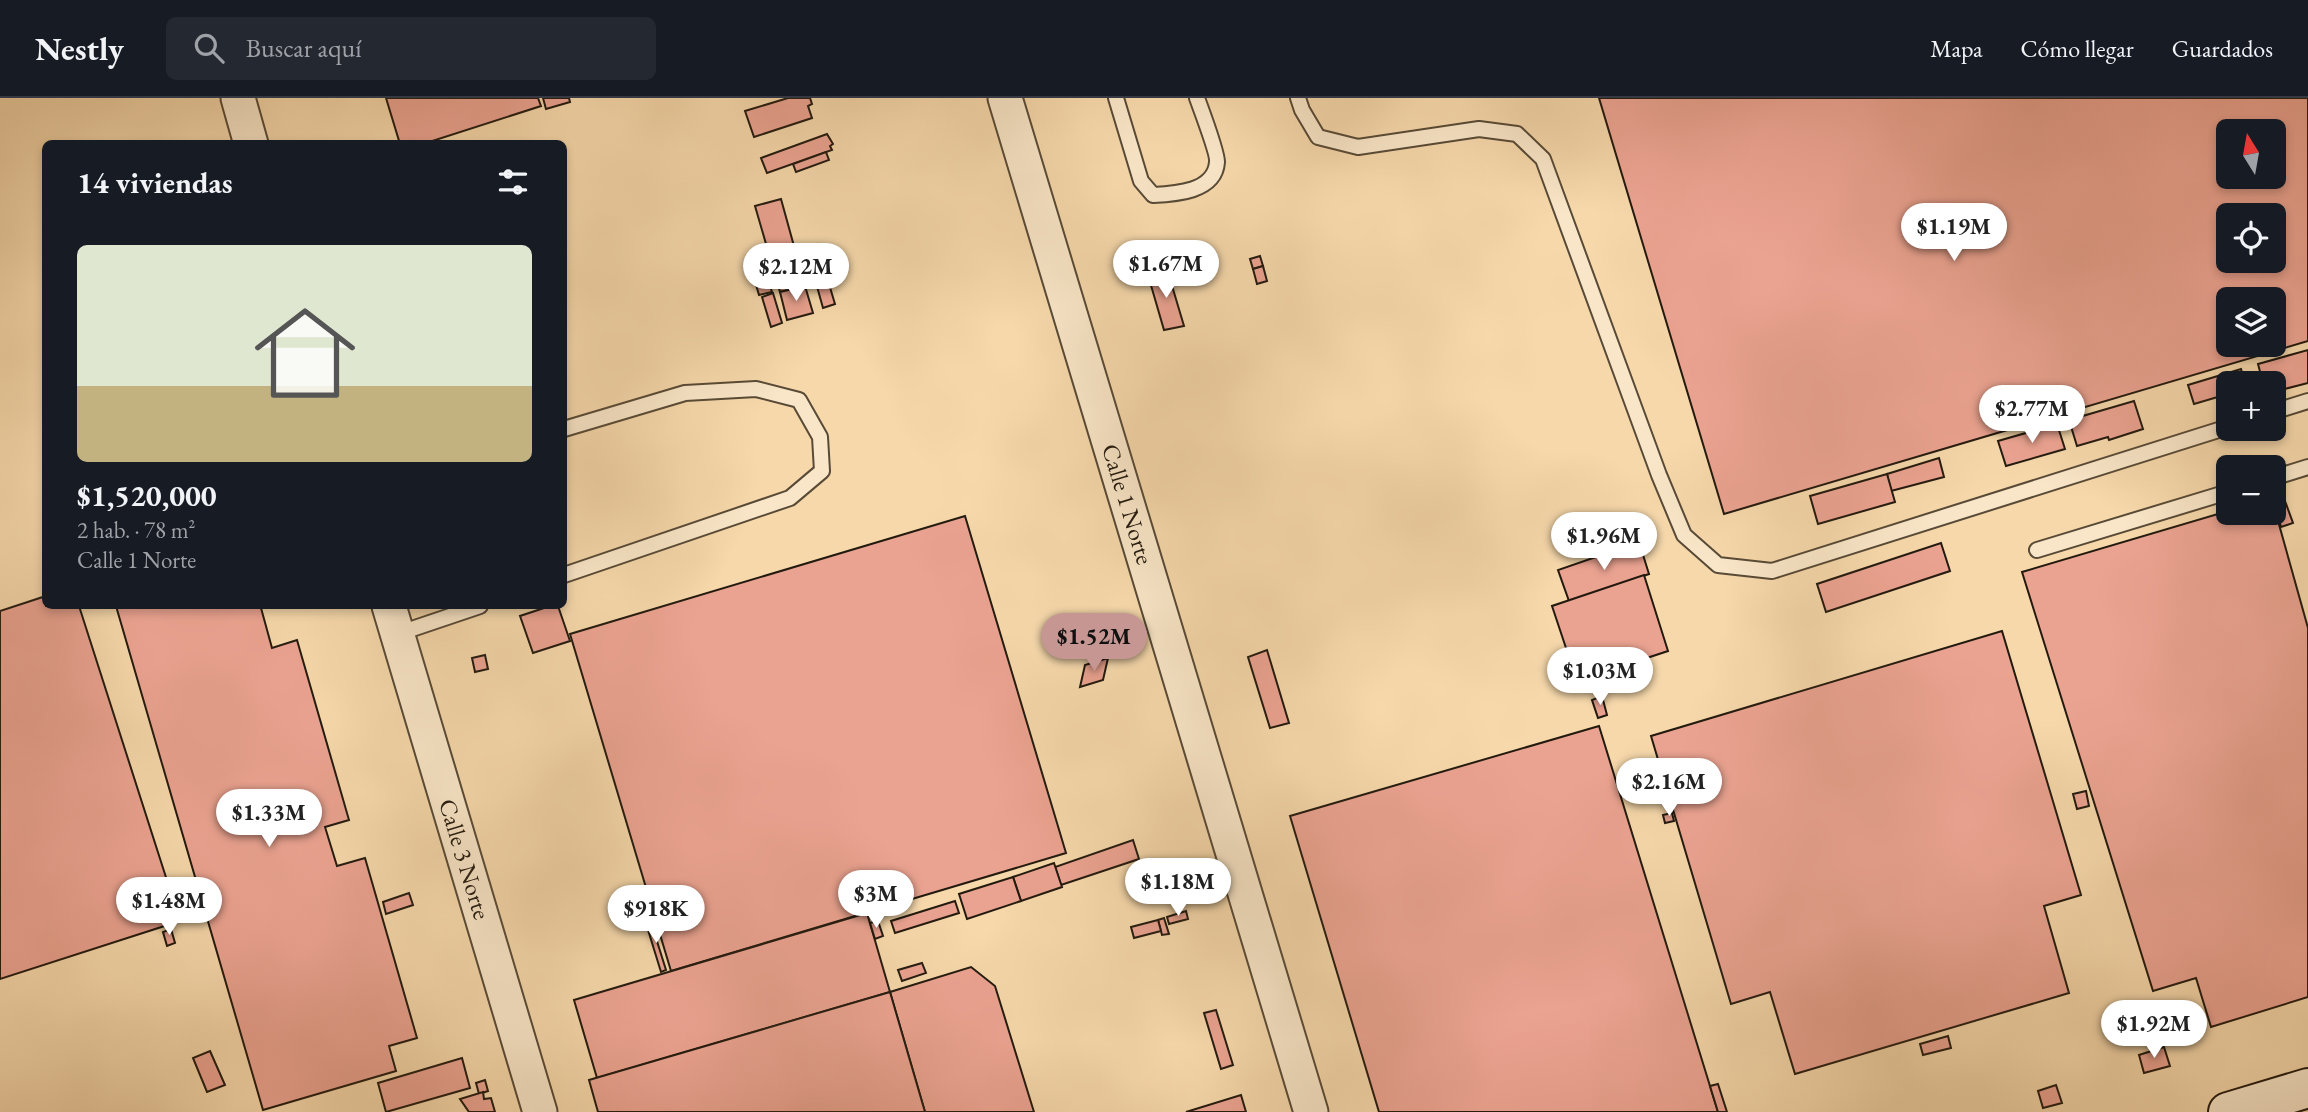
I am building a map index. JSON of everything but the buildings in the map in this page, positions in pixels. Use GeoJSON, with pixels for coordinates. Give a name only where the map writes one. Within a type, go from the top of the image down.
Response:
{"type":"FeatureCollection","features":[{"type":"Feature","properties":{"kind":"main road"},"geometry":{"type":"LineString","coordinates":[[2228,1112],[2308,1088]]}},
{"type":"Feature","properties":{"kind":"street"},"geometry":{"type":"LineString","coordinates":[[238,98],[250,140]]}},
{"type":"Feature","properties":{"kind":"street","name":"Calle 1 Norte"},"geometry":{"type":"LineString","coordinates":[[1005,98],[1311,1112]]}},
{"type":"Feature","properties":{"kind":"street","name":"Calle 3 Norte"},"geometry":{"type":"LineString","coordinates":[[393,620],[540,1112]]}},
{"type":"Feature","properties":{"kind":"lane"},"geometry":{"type":"LineString","coordinates":[[1116,98],[1141,181],[1153,195],[1183,194],[1210,179],[1217,162],[1198,98]]}},
{"type":"Feature","properties":{"kind":"lane"},"geometry":{"type":"LineString","coordinates":[[1298,98],[1318,137],[1358,147],[1479,129],[1517,134],[1543,159],[1659,475],[1684,535],[1718,565],[1772,571],[2216,431]]}},
{"type":"Feature","properties":{"kind":"lane"},"geometry":{"type":"LineString","coordinates":[[567,428],[685,393],[756,389],[799,400],[820,437],[822,471],[790,498],[567,574]]}},
{"type":"Feature","properties":{"kind":"lane"},"geometry":{"type":"LineString","coordinates":[[2286,408],[2308,401]]}},
{"type":"Feature","properties":{"kind":"lane"},"geometry":{"type":"LineString","coordinates":[[2286,474],[2308,467]]}},
{"type":"Feature","properties":{"kind":"lane"},"geometry":{"type":"LineString","coordinates":[[2037,550],[2216,496]]}},
{"type":"Feature","properties":{"kind":"lane"},"geometry":{"type":"LineString","coordinates":[[393,620],[461,609]]}}]}
